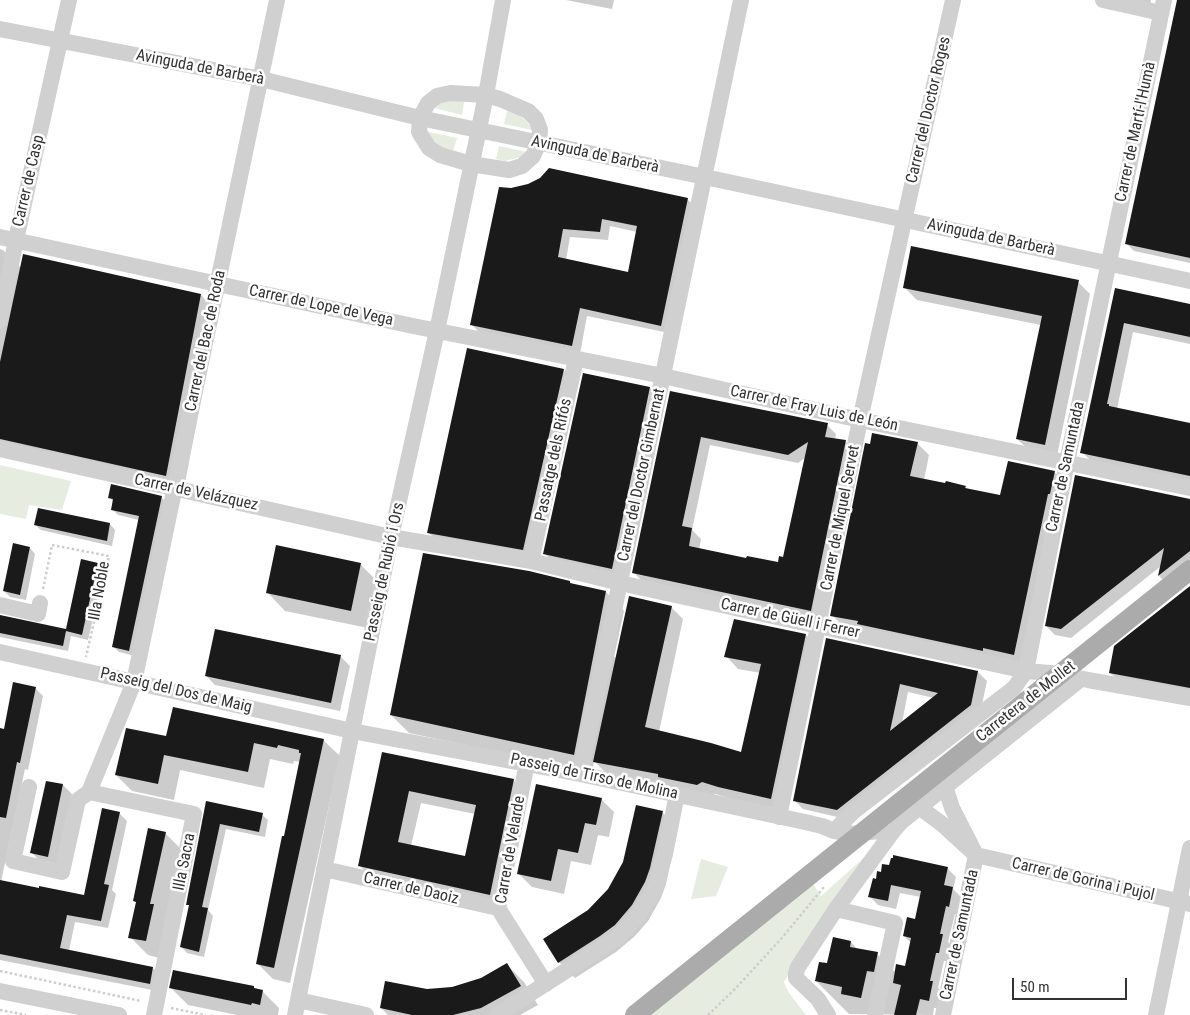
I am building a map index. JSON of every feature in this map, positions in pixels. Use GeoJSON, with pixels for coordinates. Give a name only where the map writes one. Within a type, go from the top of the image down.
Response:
{"type":"FeatureCollection","features":[{"type":"Feature","properties":{"kind":"main road","name":"Carretera de Mollet"},"geometry":{"type":"LineString","coordinates":[[635,1015],[832,857],[941,779],[1062,674],[1190,570]]}},
{"type":"Feature","properties":{"kind":"street","name":"Carrer de Casp"},"geometry":{"type":"LineString","coordinates":[[0,320],[8,239],[60,42],[69,0]]}},
{"type":"Feature","properties":{"kind":"street","name":"Carrer del Bac de Roda"},"geometry":{"type":"LineString","coordinates":[[134,682],[277,0]]}},
{"type":"Feature","properties":{"kind":"street","name":"Passeig de Rubió i Ors"},"geometry":{"type":"LineString","coordinates":[[297,1007],[391,537],[437,331],[486,95],[503,0]]}},
{"type":"Feature","properties":{"kind":"street","name":"Carrer del Doctor Gimbernat"},"geometry":{"type":"LineString","coordinates":[[580,774],[741,0]]}},
{"type":"Feature","properties":{"kind":"street","name":"Carrer del Doctor Roges"},"geometry":{"type":"LineString","coordinates":[[904,220],[953,0]]}},
{"type":"Feature","properties":{"kind":"street"},"geometry":{"type":"LineString","coordinates":[[1103,0],[1163,6]]}},
{"type":"Feature","properties":{"kind":"street","name":"Carrer de Martí-l'Humà"},"geometry":{"type":"LineString","coordinates":[[1109,263],[1163,6]]}},
{"type":"Feature","properties":{"kind":"street","name":"Avinguda de Barberà"},"geometry":{"type":"LineString","coordinates":[[0,29],[261,79],[478,131],[705,177],[1190,281]]}},
{"type":"Feature","properties":{"kind":"street"},"geometry":{"type":"LineString","coordinates":[[450,93],[486,95],[528,111],[536,119],[540,130],[539,143],[533,156],[522,166],[516,168],[509,170],[471,164],[440,155],[429,148],[419,132],[420,118],[428,103],[437,96],[450,93]]}},
{"type":"Feature","properties":{"kind":"street","name":"Carrer de Miquel Servet"},"geometry":{"type":"LineString","coordinates":[[779,817],[820,626],[860,420],[904,220]]}},
{"type":"Feature","properties":{"kind":"street","name":"Carrer de Lope de Vega"},"geometry":{"type":"LineString","coordinates":[[8,239],[437,331]]}},
{"type":"Feature","properties":{"kind":"street","name":"Carrer de Samuntada"},"geometry":{"type":"LineString","coordinates":[[1026,671],[1109,263]]}},
{"type":"Feature","properties":{"kind":"street","name":"Carrer de Fray Luis de León"},"geometry":{"type":"LineString","coordinates":[[437,331],[663,376],[860,420],[1190,488]]}},
{"type":"Feature","properties":{"kind":"street","name":"Passatge dels Rifós"},"geometry":{"type":"LineString","coordinates":[[532,561],[576,359]]}},
{"type":"Feature","properties":{"kind":"street","name":"Carrer de Velázquez"},"geometry":{"type":"LineString","coordinates":[[0,449],[391,537]]}},
{"type":"Feature","properties":{"kind":"street","name":"Carrer de Güell i Ferrer"},"geometry":{"type":"LineString","coordinates":[[391,537],[532,561],[620,583],[1026,671],[1062,674],[1190,698]]}},
{"type":"Feature","properties":{"kind":"street"},"geometry":{"type":"LineString","coordinates":[[0,605],[38,614],[40,603]]}},
{"type":"Feature","properties":{"kind":"street","name":"Passeig del Dos de Maig"},"geometry":{"type":"LineString","coordinates":[[0,652],[352,731]]}},
{"type":"Feature","properties":{"kind":"street","name":"Carretera de Mollet"},"geometry":{"type":"LineString","coordinates":[[834,831],[853,812],[1014,688],[1026,671]]}},
{"type":"Feature","properties":{"kind":"street","name":"Carretera de Mollet"},"geometry":{"type":"LineString","coordinates":[[828,1015],[818,999],[796,978],[798,967],[836,909],[891,834],[901,822],[919,807],[941,779],[1081,679]]}},
{"type":"Feature","properties":{"kind":"street"},"geometry":{"type":"LineString","coordinates":[[29,787],[13,861],[62,872],[78,800],[88,792],[134,682]]}},
{"type":"Feature","properties":{"kind":"street","name":"Passeig de Tirso de Molina"},"geometry":{"type":"LineString","coordinates":[[352,731],[527,763],[677,794],[822,826],[849,834],[880,831],[891,834]]}},
{"type":"Feature","properties":{"kind":"street","name":"Carrer de Velarde"},"geometry":{"type":"LineString","coordinates":[[527,763],[498,908],[546,984]]}},
{"type":"Feature","properties":{"kind":"street"},"geometry":{"type":"LineString","coordinates":[[912,767],[924,768],[941,779]]}},
{"type":"Feature","properties":{"kind":"street","name":"Carrer de Samuntada"},"geometry":{"type":"LineString","coordinates":[[941,779],[952,808],[976,855],[943,1015]]}},
{"type":"Feature","properties":{"kind":"street","name":"Illa Sacra"},"geometry":{"type":"LineString","coordinates":[[88,792],[194,814],[155,1010]]}},
{"type":"Feature","properties":{"kind":"street"},"geometry":{"type":"LineString","coordinates":[[496,1015],[616,938],[638,916],[655,889],[665,854],[677,794]]}},
{"type":"Feature","properties":{"kind":"street","name":"Carrer de Samuntada"},"geometry":{"type":"LineString","coordinates":[[919,807],[942,824],[976,855]]}},
{"type":"Feature","properties":{"kind":"street"},"geometry":{"type":"LineString","coordinates":[[832,857],[834,831]]}},
{"type":"Feature","properties":{"kind":"street"},"geometry":{"type":"LineString","coordinates":[[1156,1015],[1185,903],[1190,848]]}},
{"type":"Feature","properties":{"kind":"street","name":"Carrer de Gorina i Pujol"},"geometry":{"type":"LineString","coordinates":[[976,855],[1185,903]]}},
{"type":"Feature","properties":{"kind":"street","name":"Carrer de Daoiz"},"geometry":{"type":"LineString","coordinates":[[324,870],[498,908]]}},
{"type":"Feature","properties":{"kind":"street"},"geometry":{"type":"LineString","coordinates":[[836,909],[895,923],[875,1015]]}},
{"type":"Feature","properties":{"kind":"street"},"geometry":{"type":"LineString","coordinates":[[0,991],[44,1008],[120,1015]]}},
{"type":"Feature","properties":{"kind":"street"},"geometry":{"type":"LineString","coordinates":[[297,1007],[366,1015]]}},
{"type":"Feature","properties":{"kind":"path","name":"Illa Noble"},"geometry":{"type":"LineString","coordinates":[[40,603],[52,545],[109,556],[83,670]]}},
{"type":"Feature","properties":{"kind":"path"},"geometry":{"type":"LineString","coordinates":[[708,1015],[781,940],[830,880]]}},
{"type":"Feature","properties":{"kind":"path"},"geometry":{"type":"LineString","coordinates":[[0,971],[155,1010],[206,1015]]}},
{"type":"Feature","properties":{"kind":"path"},"geometry":{"type":"LineString","coordinates":[[0,1010],[26,1015]]}},
{"type":"Feature","properties":{"kind":"shaded area"},"geometry":{"type":"Polygon","coordinates":[[[456,100],[464,102],[462,115],[434,108],[440,103],[456,100]]]}},
{"type":"Feature","properties":{"kind":"shaded area"},"geometry":{"type":"Polygon","coordinates":[[[507,111],[523,118],[532,130],[504,124],[507,111]]]}},
{"type":"Feature","properties":{"kind":"shaded area"},"geometry":{"type":"Polygon","coordinates":[[[429,132],[457,138],[453,151],[437,144],[429,132]]]}},
{"type":"Feature","properties":{"kind":"shaded area"},"geometry":{"type":"Polygon","coordinates":[[[499,146],[527,152],[521,157],[505,161],[496,159],[499,146]]]}},
{"type":"Feature","properties":{"kind":"shaded area"},"geometry":{"type":"Polygon","coordinates":[[[0,465],[71,481],[62,510],[29,505],[26,519],[0,514],[0,465]]]}},
{"type":"Feature","properties":{"kind":"shaded area"},"geometry":{"type":"Polygon","coordinates":[[[866,856],[784,982],[789,993],[806,1015],[646,1015],[812,882],[821,896],[866,856]]]}},
{"type":"Feature","properties":{"kind":"shaded area"},"geometry":{"type":"Polygon","coordinates":[[[701,859],[728,867],[716,896],[691,899],[701,859]]]}},
{"type":"Feature","properties":{"kind":"building"},"geometry":{"type":"Polygon","coordinates":[[[1177,0],[1190,0],[1190,258],[1125,244],[1177,0]]]}},
{"type":"Feature","properties":{"kind":"building"},"geometry":{"type":"Polygon","coordinates":[[[549,168],[688,198],[661,326],[580,308],[572,346],[470,325],[499,187],[511,188],[528,184],[540,178],[549,168]],[[602,219],[600,232],[563,229],[558,257],[628,272],[637,226],[602,219]]]}},
{"type":"Feature","properties":{"kind":"building"},"geometry":{"type":"Polygon","coordinates":[[[911,246],[1079,280],[1045,445],[1016,439],[1042,316],[903,288],[911,246]]]}},
{"type":"Feature","properties":{"kind":"building"},"geometry":{"type":"Polygon","coordinates":[[[23,254],[201,294],[166,476],[0,439],[0,362],[23,254]]]}},
{"type":"Feature","properties":{"kind":"building"},"geometry":{"type":"Polygon","coordinates":[[[1115,288],[1190,304],[1190,337],[1124,323],[1107,404],[1109,406],[1190,423],[1190,476],[1080,453],[1115,288]]]}},
{"type":"Feature","properties":{"kind":"building"},"geometry":{"type":"Polygon","coordinates":[[[467,348],[564,369],[523,550],[427,533],[467,348]]]}},
{"type":"Feature","properties":{"kind":"building"},"geometry":{"type":"Polygon","coordinates":[[[583,373],[650,387],[612,569],[543,554],[583,373]]]}},
{"type":"Feature","properties":{"kind":"building"},"geometry":{"type":"Polygon","coordinates":[[[670,391],[828,423],[825,437],[846,440],[811,611],[632,573],[670,391]],[[701,437],[682,526],[692,528],[689,546],[746,558],[747,556],[778,562],[779,556],[783,557],[808,442],[788,455],[701,437]]]}},
{"type":"Feature","properties":{"kind":"building"},"geometry":{"type":"Polygon","coordinates":[[[872,433],[918,442],[910,476],[945,483],[946,481],[966,486],[965,488],[1000,495],[1008,461],[1055,471],[1050,494],[1048,494],[1014,655],[983,648],[983,651],[857,624],[858,621],[830,616],[865,443],[870,444],[872,433]]]}},
{"type":"Feature","properties":{"kind":"building"},"geometry":{"type":"Polygon","coordinates":[[[1075,475],[1190,499],[1190,551],[1158,576],[1164,548],[1061,629],[1045,626],[1075,475]]]}},
{"type":"Feature","properties":{"kind":"building"},"geometry":{"type":"Polygon","coordinates":[[[111,484],[162,496],[129,651],[112,647],[139,516],[111,510],[113,499],[108,498],[111,484]]]}},
{"type":"Feature","properties":{"kind":"building"},"geometry":{"type":"Polygon","coordinates":[[[38,508],[110,523],[107,541],[34,525],[38,508]]]}},
{"type":"Feature","properties":{"kind":"building"},"geometry":{"type":"Polygon","coordinates":[[[13,543],[30,547],[20,595],[3,591],[13,543]]]}},
{"type":"Feature","properties":{"kind":"building"},"geometry":{"type":"Polygon","coordinates":[[[276,545],[361,563],[351,611],[266,593],[276,545]]]}},
{"type":"Feature","properties":{"kind":"building"},"geometry":{"type":"Polygon","coordinates":[[[423,553],[529,571],[606,591],[574,755],[390,715],[423,553]]]}},
{"type":"Feature","properties":{"kind":"building"},"geometry":{"type":"Polygon","coordinates":[[[81,559],[98,563],[82,635],[66,631],[63,646],[0,633],[0,615],[66,629],[81,559]]]}},
{"type":"Feature","properties":{"kind":"building"},"geometry":{"type":"Polygon","coordinates":[[[1190,586],[1190,688],[1109,673],[1114,646],[1190,586]]]}},
{"type":"Feature","properties":{"kind":"building"},"geometry":{"type":"Polygon","coordinates":[[[629,596],[672,606],[645,727],[741,752],[761,664],[724,657],[734,619],[806,634],[771,799],[702,782],[697,785],[658,777],[658,774],[593,762],[629,596]]]}},
{"type":"Feature","properties":{"kind":"building"},"geometry":{"type":"Polygon","coordinates":[[[215,629],[341,655],[331,703],[205,676],[215,629]]]}},
{"type":"Feature","properties":{"kind":"building"},"geometry":{"type":"Polygon","coordinates":[[[826,638],[978,671],[971,705],[837,810],[793,801],[826,638]],[[900,684],[890,731],[938,693],[900,684]]]}},
{"type":"Feature","properties":{"kind":"building"},"geometry":{"type":"Polygon","coordinates":[[[13,682],[36,687],[20,763],[17,762],[6,818],[0,817],[0,728],[4,729],[13,682]]]}},
{"type":"Feature","properties":{"kind":"building"},"geometry":{"type":"Polygon","coordinates":[[[173,707],[324,739],[274,968],[256,964],[301,753],[299,753],[299,750],[278,745],[277,748],[254,743],[248,772],[164,755],[158,784],[115,775],[126,728],[166,736],[173,707]]]}},
{"type":"Feature","properties":{"kind":"building"},"geometry":{"type":"Polygon","coordinates":[[[382,752],[514,779],[490,895],[358,866],[382,752]],[[409,791],[398,842],[465,856],[476,805],[409,791]]]}},
{"type":"Feature","properties":{"kind":"building"},"geometry":{"type":"Polygon","coordinates":[[[46,781],[63,784],[48,857],[30,853],[46,781]]]}},
{"type":"Feature","properties":{"kind":"building"},"geometry":{"type":"Polygon","coordinates":[[[536,784],[602,798],[596,825],[585,823],[578,853],[558,849],[551,881],[517,874],[536,784]]]}},
{"type":"Feature","properties":{"kind":"building"},"geometry":{"type":"Polygon","coordinates":[[[206,801],[263,813],[259,832],[220,824],[202,907],[208,908],[199,952],[180,947],[206,801]]]}},
{"type":"Feature","properties":{"kind":"building"},"geometry":{"type":"Polygon","coordinates":[[[636,805],[663,811],[645,882],[632,905],[615,925],[558,963],[543,939],[588,910],[608,889],[623,862],[636,805]]]}},
{"type":"Feature","properties":{"kind":"building"},"geometry":{"type":"Polygon","coordinates":[[[102,808],[120,812],[104,884],[109,885],[101,921],[67,915],[60,948],[153,967],[150,984],[0,954],[0,880],[84,895],[102,808]]]}},
{"type":"Feature","properties":{"kind":"building"},"geometry":{"type":"Polygon","coordinates":[[[148,828],[166,832],[150,904],[154,904],[146,941],[128,938],[136,902],[133,901],[148,828]]]}},
{"type":"Feature","properties":{"kind":"building"},"geometry":{"type":"Polygon","coordinates":[[[893,855],[948,867],[944,885],[953,887],[949,907],[946,906],[940,934],[943,934],[939,953],[936,953],[930,981],[933,981],[929,1001],[920,999],[916,1015],[894,1015],[901,985],[893,983],[896,964],[905,966],[911,938],[903,936],[907,917],[915,919],[921,891],[891,885],[888,901],[868,897],[873,878],[876,879],[877,871],[881,872],[882,864],[889,865],[893,855]]]}},
{"type":"Feature","properties":{"kind":"building"},"geometry":{"type":"Polygon","coordinates":[[[833,937],[851,941],[850,947],[878,952],[874,972],[867,971],[861,998],[841,994],[842,987],[815,981],[819,962],[827,963],[833,937]]]}},
{"type":"Feature","properties":{"kind":"building"},"geometry":{"type":"Polygon","coordinates":[[[507,963],[521,986],[481,1008],[453,1015],[412,1015],[380,1008],[385,981],[427,989],[452,987],[481,978],[507,963]]]}},
{"type":"Feature","properties":{"kind":"building"},"geometry":{"type":"Polygon","coordinates":[[[173,970],[254,986],[254,988],[263,990],[260,1005],[252,1003],[251,1005],[169,988],[173,970]]]}}]}
